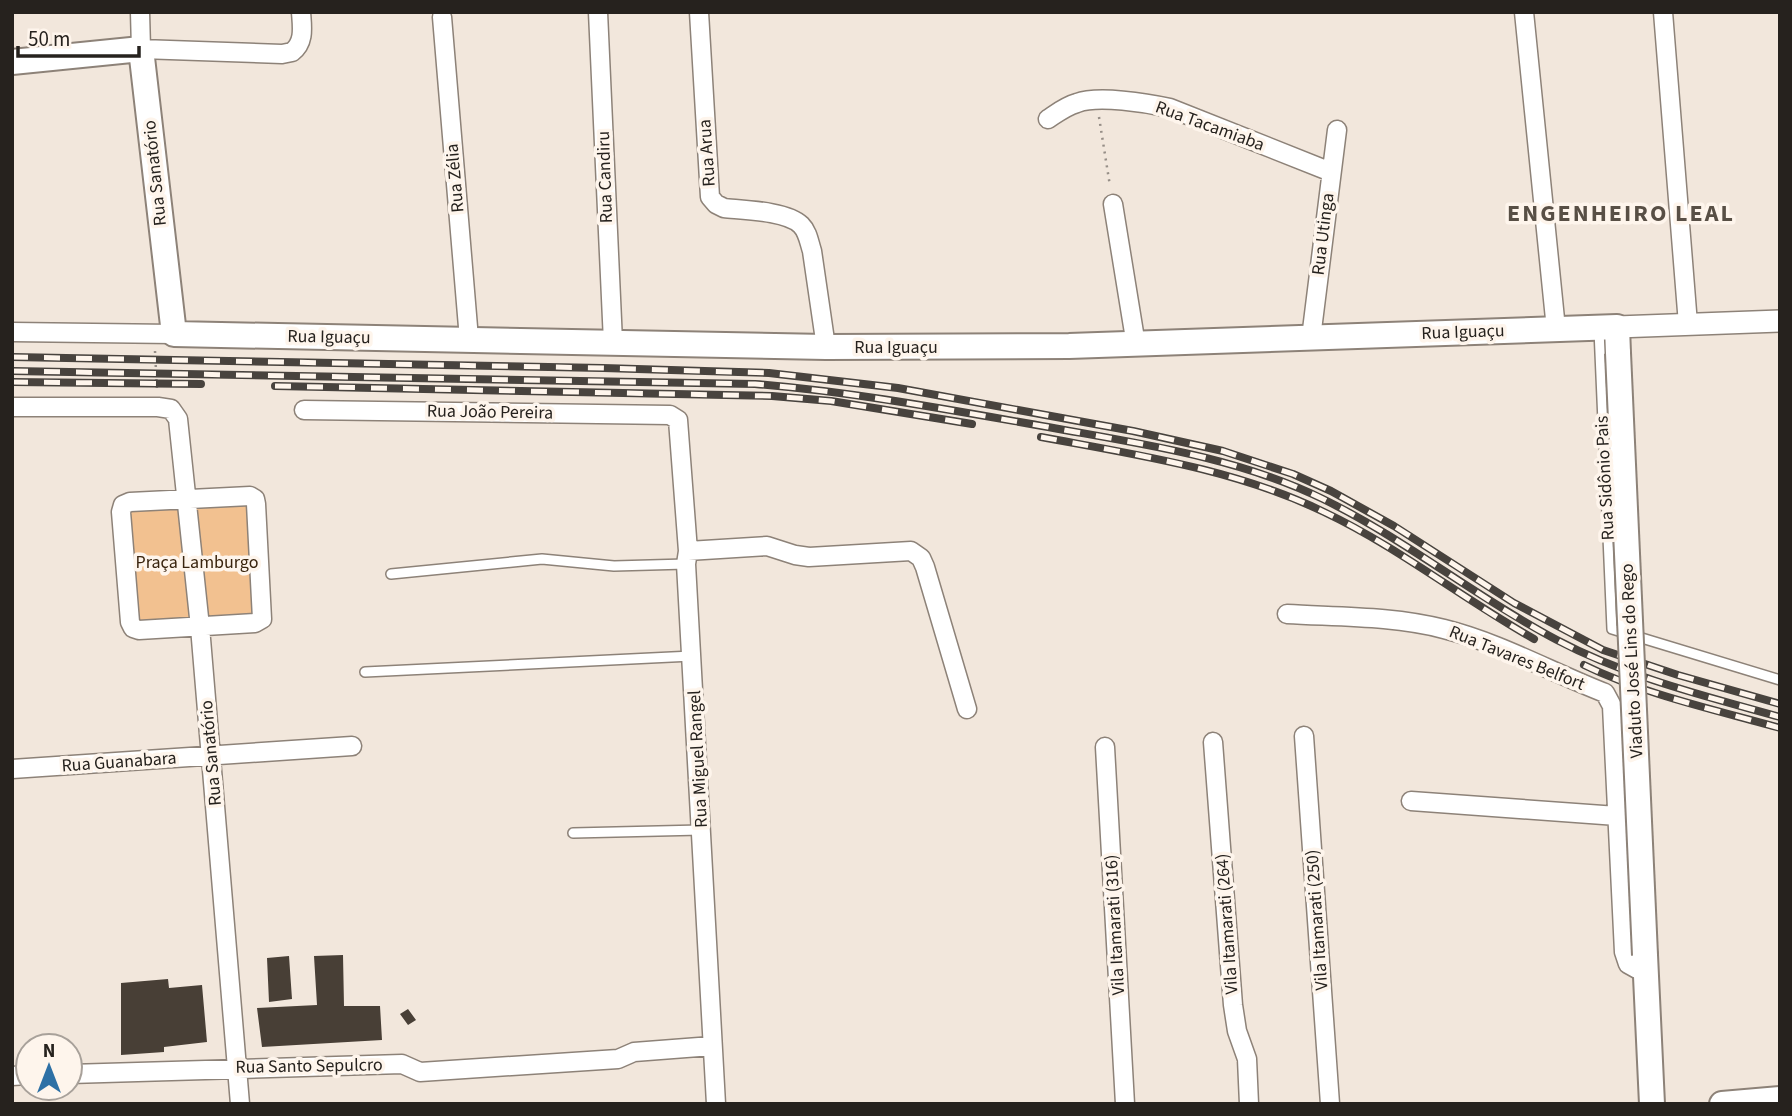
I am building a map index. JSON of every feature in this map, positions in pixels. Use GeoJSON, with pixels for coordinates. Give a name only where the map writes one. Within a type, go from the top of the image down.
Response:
{"type":"FeatureCollection","features":[{"type":"Feature","properties":{"kind":"main road"},"geometry":{"type":"LineString","coordinates":[[12,62],[141,49]]}},
{"type":"Feature","properties":{"kind":"main road","name":"Rua Sanatório"},"geometry":{"type":"LineString","coordinates":[[141,49],[164,334]]}},
{"type":"Feature","properties":{"kind":"main road","name":"Rua Iguaçu"},"geometry":{"type":"LineString","coordinates":[[164,334],[826,348],[1136,345],[1608,327]]}},
{"type":"Feature","properties":{"kind":"main road","name":"Viaduto José Lins do Rego"},"geometry":{"type":"LineString","coordinates":[[1608,327],[1618,353],[1652,1104]]}},
{"type":"Feature","properties":{"kind":"main road"},"geometry":{"type":"LineString","coordinates":[[1722,1104],[1780,1099]]}},
{"type":"Feature","properties":{"kind":"street","name":"Rua Sanatório"},"geometry":{"type":"LineString","coordinates":[[140,12],[141,49]]}},
{"type":"Feature","properties":{"kind":"street"},"geometry":{"type":"LineString","coordinates":[[141,49],[282,54],[292,52],[297,48],[302,32],[301,12]]}},
{"type":"Feature","properties":{"kind":"street","name":"Rua Candiru"},"geometry":{"type":"LineString","coordinates":[[598,12],[613,342]]}},
{"type":"Feature","properties":{"kind":"street","name":"Rua Arua"},"geometry":{"type":"LineString","coordinates":[[699,12],[710,197],[724,208],[782,216],[801,225],[808,236],[812,251],[826,348]]}},
{"type":"Feature","properties":{"kind":"street"},"geometry":{"type":"LineString","coordinates":[[1524,12],[1556,329]]}},
{"type":"Feature","properties":{"kind":"street"},"geometry":{"type":"LineString","coordinates":[[1663,12],[1688,324]]}},
{"type":"Feature","properties":{"kind":"street","name":"Rua Zélia"},"geometry":{"type":"LineString","coordinates":[[442,17],[469,339]]}},
{"type":"Feature","properties":{"kind":"street","name":"Rua Tacamiaba"},"geometry":{"type":"LineString","coordinates":[[1048,119],[1080,101],[1143,103],[1170,108],[1331,172]]}},
{"type":"Feature","properties":{"kind":"street","name":"Rua Utinga"},"geometry":{"type":"LineString","coordinates":[[1311,338],[1337,130]]}},
{"type":"Feature","properties":{"kind":"street"},"geometry":{"type":"LineString","coordinates":[[1113,204],[1136,345]]}},
{"type":"Feature","properties":{"kind":"street","name":"Rua Iguaçu"},"geometry":{"type":"LineString","coordinates":[[1608,327],[1780,321]]}},
{"type":"Feature","properties":{"kind":"street","name":"Rua Iguaçu"},"geometry":{"type":"LineString","coordinates":[[12,332],[164,334]]}},
{"type":"Feature","properties":{"kind":"street"},"geometry":{"type":"LineString","coordinates":[[12,407],[162,408]]}},
{"type":"Feature","properties":{"kind":"street","name":"Rua Sanatório"},"geometry":{"type":"LineString","coordinates":[[162,408],[175,413],[178,419],[200,627],[240,1104]]}},
{"type":"Feature","properties":{"kind":"street","name":"Rua João Pereira"},"geometry":{"type":"LineString","coordinates":[[304,410],[675,417]]}},
{"type":"Feature","properties":{"kind":"street","name":"Rua Miguel Rangel"},"geometry":{"type":"LineString","coordinates":[[675,417],[680,424],[716,1104]]}},
{"type":"Feature","properties":{"kind":"street"},"geometry":{"type":"LineString","coordinates":[[250,496],[255,499],[262,619],[255,623],[200,627],[133,628],[130,622],[121,512],[123,505],[131,502],[186,499],[250,496]]}},
{"type":"Feature","properties":{"kind":"street"},"geometry":{"type":"LineString","coordinates":[[687,557],[766,546],[802,556],[898,551],[916,554],[925,567],[967,709]]}},
{"type":"Feature","properties":{"kind":"street","name":"Rua Tavares Belfort"},"geometry":{"type":"LineString","coordinates":[[1287,614],[1416,624],[1462,634],[1605,693],[1612,706],[1617,816]]}},
{"type":"Feature","properties":{"kind":"street","name":"Vila Itamarati (250)"},"geometry":{"type":"LineString","coordinates":[[1304,736],[1330,1104]]}},
{"type":"Feature","properties":{"kind":"street","name":"Vila Itamarati (264)"},"geometry":{"type":"LineString","coordinates":[[1213,742],[1233,1005],[1237,1031],[1247,1059],[1249,1104]]}},
{"type":"Feature","properties":{"kind":"street","name":"Rua Guanabara"},"geometry":{"type":"LineString","coordinates":[[12,769],[352,746]]}},
{"type":"Feature","properties":{"kind":"street","name":"Vila Itamarati (316)"},"geometry":{"type":"LineString","coordinates":[[1105,747],[1125,1104]]}},
{"type":"Feature","properties":{"kind":"street"},"geometry":{"type":"LineString","coordinates":[[1411,801],[1617,816],[1625,957],[1631,966],[1646,962]]}},
{"type":"Feature","properties":{"kind":"street","name":"Rua Santo Sepulcro"},"geometry":{"type":"LineString","coordinates":[[84,1074],[402,1064],[420,1072],[618,1059],[634,1052],[712,1046]]}},
{"type":"Feature","properties":{"kind":"lane","name":"Rua Sidônio Pais"},"geometry":{"type":"LineString","coordinates":[[1608,327],[1612,629],[1780,680]]}},
{"type":"Feature","properties":{"kind":"lane"},"geometry":{"type":"LineString","coordinates":[[391,574],[542,559],[614,566],[687,557]]}},
{"type":"Feature","properties":{"kind":"lane"},"geometry":{"type":"LineString","coordinates":[[365,673],[693,656]]}},
{"type":"Feature","properties":{"kind":"lane"},"geometry":{"type":"LineString","coordinates":[[573,833],[702,830]]}},
{"type":"Feature","properties":{"kind":"path"},"geometry":{"type":"LineString","coordinates":[[1097,101],[1113,204]]}},
{"type":"Feature","properties":{"kind":"path"},"geometry":{"type":"LineString","coordinates":[[162,408],[164,334]]}},
{"type":"Feature","properties":{"kind":"green space","name":"Praça Lamburgo"},"geometry":{"type":"Polygon","coordinates":[[[241,503],[249,508],[258,607],[252,615],[136,622],[129,510],[241,503]]]}},
{"type":"Feature","properties":{"kind":"building"},"geometry":{"type":"Polygon","coordinates":[[[343,955],[344,1006],[380,1006],[382,1040],[262,1047],[257,1008],[317,1005],[314,956],[343,955]]]}},
{"type":"Feature","properties":{"kind":"building"},"geometry":{"type":"Polygon","coordinates":[[[289,956],[292,999],[269,1002],[267,958],[289,956]]]}},
{"type":"Feature","properties":{"kind":"building"},"geometry":{"type":"Polygon","coordinates":[[[168,979],[169,988],[202,985],[207,1042],[164,1047],[164,1052],[121,1055],[121,983],[168,979]]]}},
{"type":"Feature","properties":{"kind":"building"},"geometry":{"type":"Polygon","coordinates":[[[408,1009],[416,1020],[408,1025],[400,1014],[408,1009]]]}},
{"type":"Feature","properties":{"kind":"railway"},"geometry":{"type":"LineString","coordinates":[[12,357],[769,373],[898,388],[1133,431],[1223,451],[1293,474],[1331,491],[1394,526],[1514,603],[1603,650],[1780,704]]}},
{"type":"Feature","properties":{"kind":"railway"},"geometry":{"type":"LineString","coordinates":[[12,371],[755,384],[902,402],[1153,446],[1257,472],[1323,499],[1383,532],[1527,624],[1611,665],[1780,717]]}},
{"type":"Feature","properties":{"kind":"railway"},"geometry":{"type":"LineString","coordinates":[[12,382],[201,384]]}},
{"type":"Feature","properties":{"kind":"railway"},"geometry":{"type":"LineString","coordinates":[[275,386],[772,396],[831,401],[972,424]]}},
{"type":"Feature","properties":{"kind":"railway"},"geometry":{"type":"LineString","coordinates":[[1041,437],[1185,465],[1290,497],[1378,541],[1534,639]]}},
{"type":"Feature","properties":{"kind":"railway"},"geometry":{"type":"LineString","coordinates":[[1584,665],[1655,693],[1780,728]]}},
{"type":"Feature","properties":{"kind":"district","name":"ENGENHEIRO LEAL"},"geometry":{"type":"Point","coordinates":[1621,213]}}]}
